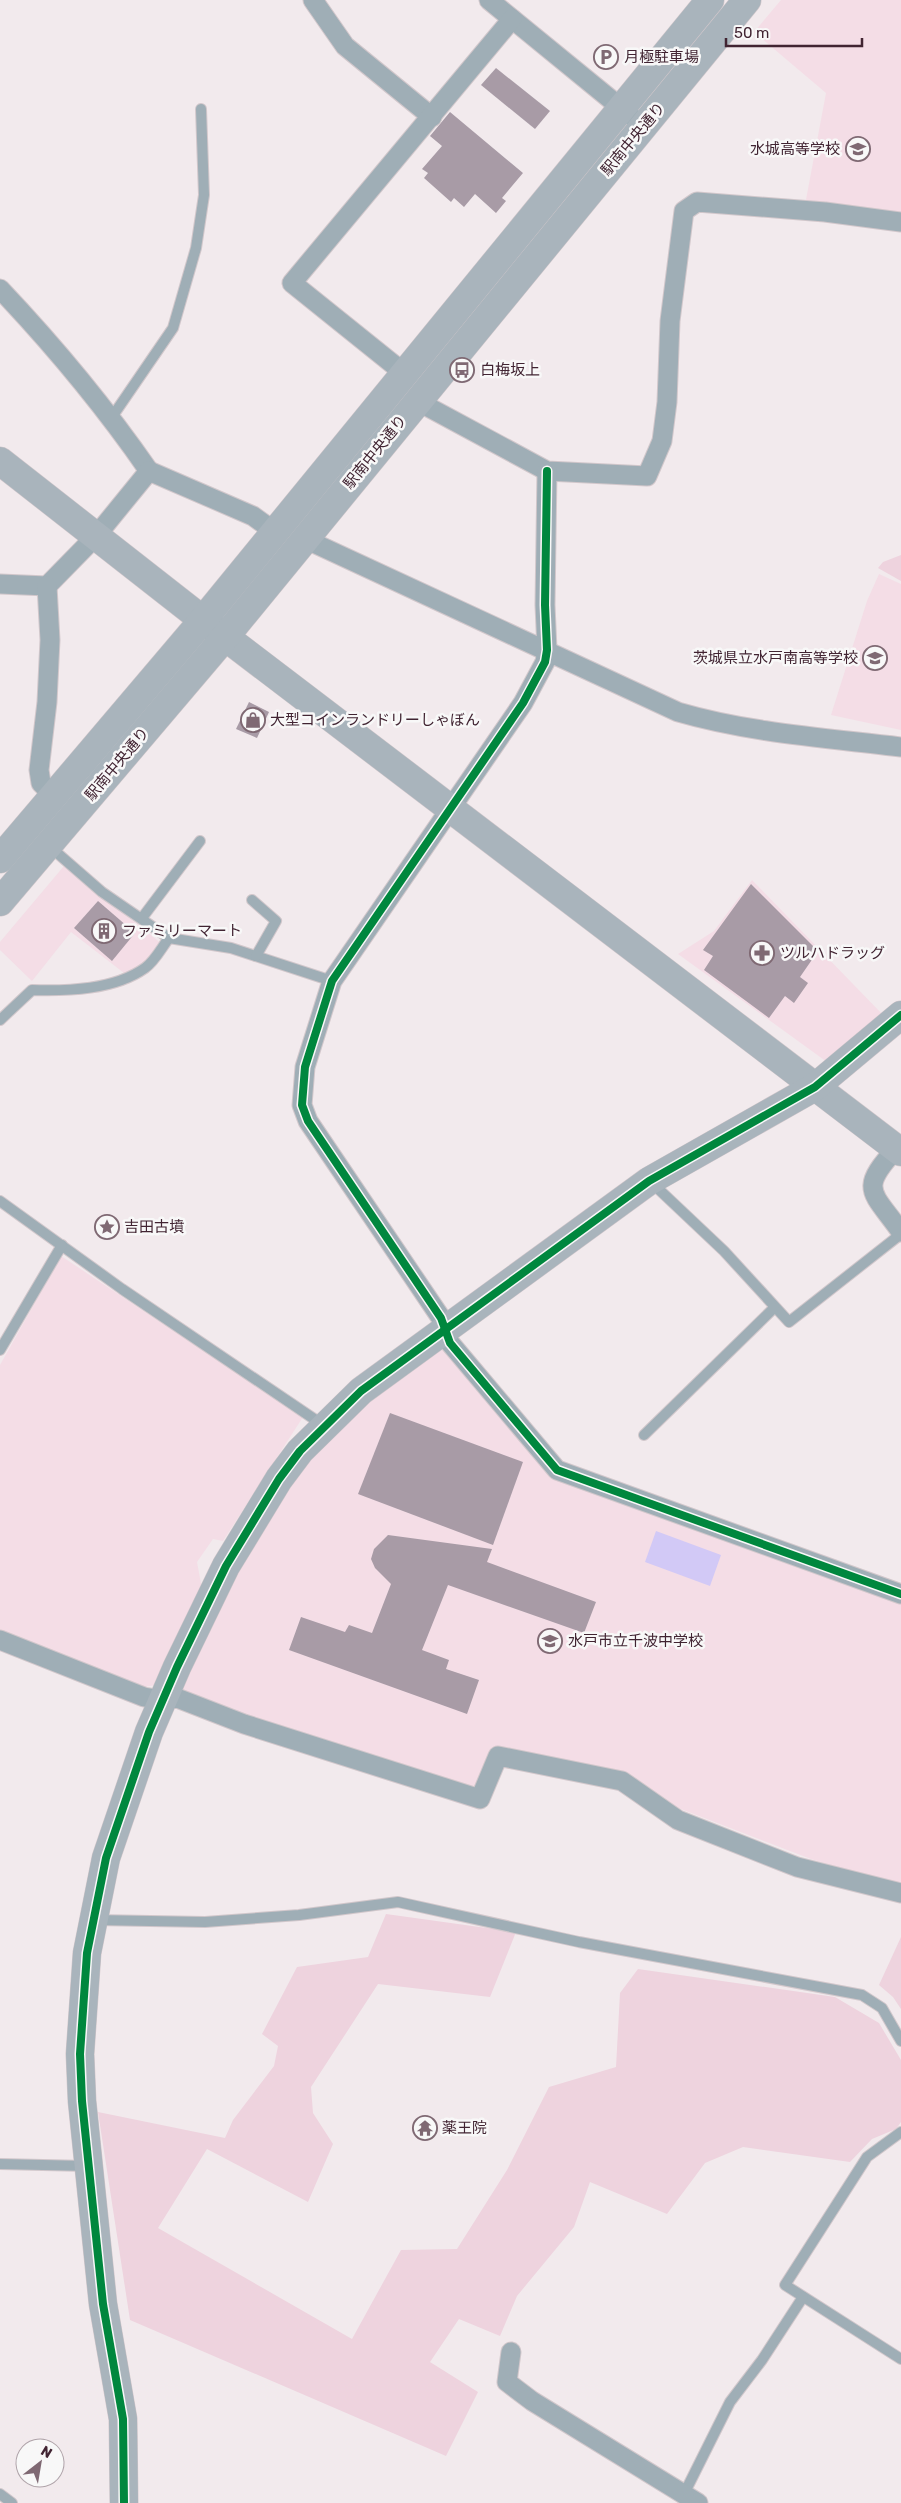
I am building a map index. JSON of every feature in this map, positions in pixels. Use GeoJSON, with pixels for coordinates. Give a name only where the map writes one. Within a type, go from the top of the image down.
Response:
{"type":"FeatureCollection","features":[{"type":"Feature","properties":{"kind":"street"},"geometry":{"type":"LineString","coordinates":[[313,0],[345,46],[432,117]]}},
{"type":"Feature","properties":{"kind":"street"},"geometry":{"type":"LineString","coordinates":[[489,0],[644,126]]}},
{"type":"Feature","properties":{"kind":"street","name":"駅南中央通り"},"geometry":{"type":"LineString","coordinates":[[0,859],[203,620],[710,0]]}},
{"type":"Feature","properties":{"kind":"street","name":"駅南中央通り"},"geometry":{"type":"LineString","coordinates":[[0,902],[225,637],[747,0]]}},
{"type":"Feature","properties":{"kind":"street"},"geometry":{"type":"LineString","coordinates":[[404,373],[292,283],[512,19]]}},
{"type":"Feature","properties":{"kind":"street"},"geometry":{"type":"LineString","coordinates":[[417,401],[547,471],[647,476],[662,441],[667,402],[670,321],[684,211],[697,202],[825,212],[901,222]]}},
{"type":"Feature","properties":{"kind":"street"},"geometry":{"type":"LineString","coordinates":[[0,289],[44,336],[112,418],[149,471],[253,516],[274,532]]}},
{"type":"Feature","properties":{"kind":"street"},"geometry":{"type":"LineString","coordinates":[[0,461],[225,637],[450,806],[899,1151],[872,1179],[872,1192],[901,1233]]}},
{"type":"Feature","properties":{"kind":"street"},"geometry":{"type":"LineString","coordinates":[[54,796],[41,783],[39,770],[47,702],[50,640],[47,586],[96,536],[149,471]]}},
{"type":"Feature","properties":{"kind":"street"},"geometry":{"type":"LineString","coordinates":[[547,471],[544,606],[545,662],[523,703],[450,806],[332,981],[305,1067],[302,1105],[308,1121],[441,1318],[450,1343],[557,1470],[901,1594]]}},
{"type":"Feature","properties":{"kind":"street"},"geometry":{"type":"LineString","coordinates":[[305,539],[678,712],[704,720],[901,748]]}},
{"type":"Feature","properties":{"kind":"street"},"geometry":{"type":"LineString","coordinates":[[0,584],[47,586]]}},
{"type":"Feature","properties":{"kind":"street"},"geometry":{"type":"LineString","coordinates":[[124,2503],[123,2419],[103,2304],[82,2101],[80,2054],[87,1953],[92,1920],[106,1858],[162,1700],[204,1609],[278,1479],[324,1426],[362,1391],[649,1181],[815,1087],[901,1016]]}},
{"type":"Feature","properties":{"kind":"street"},"geometry":{"type":"LineString","coordinates":[[0,1640],[144,1697],[162,1700],[177,1698],[244,1724],[480,1799],[498,1756],[622,1781],[678,1820],[797,1866],[901,1893]]}},
{"type":"Feature","properties":{"kind":"street"},"geometry":{"type":"LineString","coordinates":[[511,2352],[507,2382],[532,2401],[691,2499]]}},
{"type":"Feature","properties":{"kind":"lane"},"geometry":{"type":"LineString","coordinates":[[112,418],[173,328],[176,319],[196,248],[204,195],[200,109]]}},
{"type":"Feature","properties":{"kind":"lane"},"geometry":{"type":"LineString","coordinates":[[142,918],[200,841]]}},
{"type":"Feature","properties":{"kind":"lane"},"geometry":{"type":"LineString","coordinates":[[48,845],[102,892],[169,938],[231,948],[332,981]]}},
{"type":"Feature","properties":{"kind":"lane"},"geometry":{"type":"LineString","coordinates":[[252,900],[276,921],[256,956]]}},
{"type":"Feature","properties":{"kind":"lane"},"geometry":{"type":"LineString","coordinates":[[0,1020],[32,990],[73,991],[93,987],[145,968],[169,938]]}},
{"type":"Feature","properties":{"kind":"lane"},"geometry":{"type":"LineString","coordinates":[[649,1181],[724,1252],[789,1322],[901,1233]]}},
{"type":"Feature","properties":{"kind":"lane"},"geometry":{"type":"LineString","coordinates":[[0,1201],[122,1289],[324,1426]]}},
{"type":"Feature","properties":{"kind":"lane"},"geometry":{"type":"LineString","coordinates":[[0,1350],[62,1245]]}},
{"type":"Feature","properties":{"kind":"lane"},"geometry":{"type":"LineString","coordinates":[[644,1435],[774,1308]]}},
{"type":"Feature","properties":{"kind":"lane"},"geometry":{"type":"LineString","coordinates":[[92,1920],[205,1922],[299,1915],[398,1902],[579,1942],[862,1995],[882,2008],[901,2041]]}},
{"type":"Feature","properties":{"kind":"lane"},"geometry":{"type":"LineString","coordinates":[[901,2132],[867,2157],[785,2285],[901,2359]]}},
{"type":"Feature","properties":{"kind":"lane"},"geometry":{"type":"LineString","coordinates":[[0,2164],[89,2166]]}},
{"type":"Feature","properties":{"kind":"lane"},"geometry":{"type":"LineString","coordinates":[[691,2499],[730,2402],[762,2360],[803,2297]]}},
{"type":"Feature","properties":{"kind":"lane"},"geometry":{"type":"LineString","coordinates":[[0,2494],[12,2503]]}},
{"type":"Feature","properties":{"kind":"shaded area","name":"水城高等学校"},"geometry":{"type":"Polygon","coordinates":[[[781,0],[901,0],[901,217],[805,205],[826,93],[754,32],[781,0]]]}},
{"type":"Feature","properties":{"kind":"shaded area"},"geometry":{"type":"Polygon","coordinates":[[[901,555],[901,581],[878,568],[883,562],[901,555]]]}},
{"type":"Feature","properties":{"kind":"shaded area","name":"茨城県立水戸南高等学校"},"geometry":{"type":"Polygon","coordinates":[[[879,574],[901,584],[901,730],[831,715],[867,601],[879,574]]]}},
{"type":"Feature","properties":{"kind":"shaded area"},"geometry":{"type":"Polygon","coordinates":[[[64,866],[162,944],[144,966],[124,973],[71,932],[32,981],[0,950],[0,942],[64,866]]]}},
{"type":"Feature","properties":{"kind":"shaded area"},"geometry":{"type":"Polygon","coordinates":[[[752,880],[886,1018],[827,1062],[678,954],[714,931],[752,880]]]}},
{"type":"Feature","properties":{"kind":"shaded area"},"geometry":{"type":"Polygon","coordinates":[[[61,1256],[303,1417],[223,1541],[213,1539],[197,1562],[202,1589],[156,1685],[144,1687],[0,1631],[0,1365],[61,1256]]]}},
{"type":"Feature","properties":{"kind":"shaded area","name":"水戸市立千波中学校"},"geometry":{"type":"Polygon","coordinates":[[[444,1345],[554,1476],[901,1601],[901,1882],[895,1884],[811,1859],[673,1806],[493,1749],[475,1791],[252,1720],[181,1690],[231,1576],[280,1492],[343,1419],[444,1345]]]}},
{"type":"Feature","properties":{"kind":"shaded area"},"geometry":{"type":"Polygon","coordinates":[[[656,1531],[721,1555],[710,1586],[645,1562],[656,1531]]]}},
{"type":"Feature","properties":{"kind":"shaded area"},"geometry":{"type":"Polygon","coordinates":[[[386,1914],[516,1932],[490,1997],[378,1984],[311,2087],[313,2113],[333,2144],[308,2202],[207,2149],[158,2228],[352,2339],[401,2250],[457,2249],[507,2170],[549,2087],[616,2067],[620,1993],[638,1969],[835,1997],[879,2023],[901,2060],[901,2122],[896,2129],[872,2139],[850,2162],[743,2147],[705,2163],[667,2214],[590,2182],[574,2227],[517,2296],[500,2336],[459,2319],[430,2362],[478,2392],[446,2456],[130,2320],[98,2112],[225,2138],[233,2120],[274,2066],[278,2046],[262,2034],[297,1967],[368,1957],[386,1914]]]}},
{"type":"Feature","properties":{"kind":"shaded area"},"geometry":{"type":"Polygon","coordinates":[[[901,1937],[901,2009],[893,1997],[879,1985],[901,1937]]]}},
{"type":"Feature","properties":{"kind":"building"},"geometry":{"type":"Polygon","coordinates":[[[496,68],[550,111],[535,129],[481,85],[496,68]]]}},
{"type":"Feature","properties":{"kind":"building"},"geometry":{"type":"Polygon","coordinates":[[[450,112],[523,173],[502,198],[506,201],[496,213],[475,194],[464,207],[454,198],[451,202],[424,178],[428,173],[422,169],[442,146],[430,136],[450,112]]]}},
{"type":"Feature","properties":{"kind":"building","name":"大型コインランドリーしゃぼん"},"geometry":{"type":"Polygon","coordinates":[[[249,702],[269,712],[257,738],[236,729],[249,702]]]}},
{"type":"Feature","properties":{"kind":"building","name":"ツルハドラッグ"},"geometry":{"type":"Polygon","coordinates":[[[751,884],[818,951],[800,977],[808,983],[794,1003],[785,996],[769,1018],[704,970],[713,956],[703,950],[751,884]]]}},
{"type":"Feature","properties":{"kind":"building","name":"ファミリーマート"},"geometry":{"type":"Polygon","coordinates":[[[98,901],[135,933],[112,961],[74,928],[98,901]]]}},
{"type":"Feature","properties":{"kind":"building"},"geometry":{"type":"Polygon","coordinates":[[[390,1413],[523,1462],[493,1545],[358,1494],[390,1413]]]}},
{"type":"Feature","properties":{"kind":"building"},"geometry":{"type":"Polygon","coordinates":[[[388,1535],[492,1549],[487,1562],[596,1602],[584,1633],[448,1585],[422,1650],[449,1660],[446,1669],[479,1680],[467,1714],[289,1650],[301,1617],[345,1632],[349,1625],[372,1633],[391,1584],[375,1568],[371,1559],[374,1549],[388,1535]]]}},
{"type":"Feature","properties":{"kind":"cycle path"},"geometry":{"type":"LineString","coordinates":[[547,471],[545,605],[547,650],[545,662],[523,703],[332,981],[305,1067],[302,1105],[308,1121],[441,1318],[450,1343],[557,1470],[901,1594]]}},
{"type":"Feature","properties":{"kind":"cycle path"},"geometry":{"type":"LineString","coordinates":[[124,2503],[123,2419],[103,2304],[82,2101],[80,2054],[87,1953],[106,1858],[149,1732],[177,1667],[226,1566],[279,1479],[300,1451],[361,1391],[649,1181],[815,1087],[901,1015]]}},
{"type":"Feature","properties":{"kind":"place","name":"月極駐車場"},"geometry":{"type":"Point","coordinates":[606,57]}},
{"type":"Feature","properties":{"kind":"place","name":"水城高等学校"},"geometry":{"type":"Point","coordinates":[858,149]}},
{"type":"Feature","properties":{"kind":"place","name":"白梅坂上"},"geometry":{"type":"Point","coordinates":[462,370]}},
{"type":"Feature","properties":{"kind":"place","name":"茨城県立水戸南高等学校"},"geometry":{"type":"Point","coordinates":[875,658]}},
{"type":"Feature","properties":{"kind":"place","name":"大型コインランドリーしゃぼん"},"geometry":{"type":"Point","coordinates":[253,720]}},
{"type":"Feature","properties":{"kind":"place","name":"ファミリーマート"},"geometry":{"type":"Point","coordinates":[104,931]}},
{"type":"Feature","properties":{"kind":"place","name":"ツルハドラッグ"},"geometry":{"type":"Point","coordinates":[762,953]}},
{"type":"Feature","properties":{"kind":"place","name":"吉田古墳"},"geometry":{"type":"Point","coordinates":[107,1227]}},
{"type":"Feature","properties":{"kind":"place","name":"水戸市立千波中学校"},"geometry":{"type":"Point","coordinates":[550,1641]}},
{"type":"Feature","properties":{"kind":"place","name":"薬王院"},"geometry":{"type":"Point","coordinates":[425,2128]}}]}
